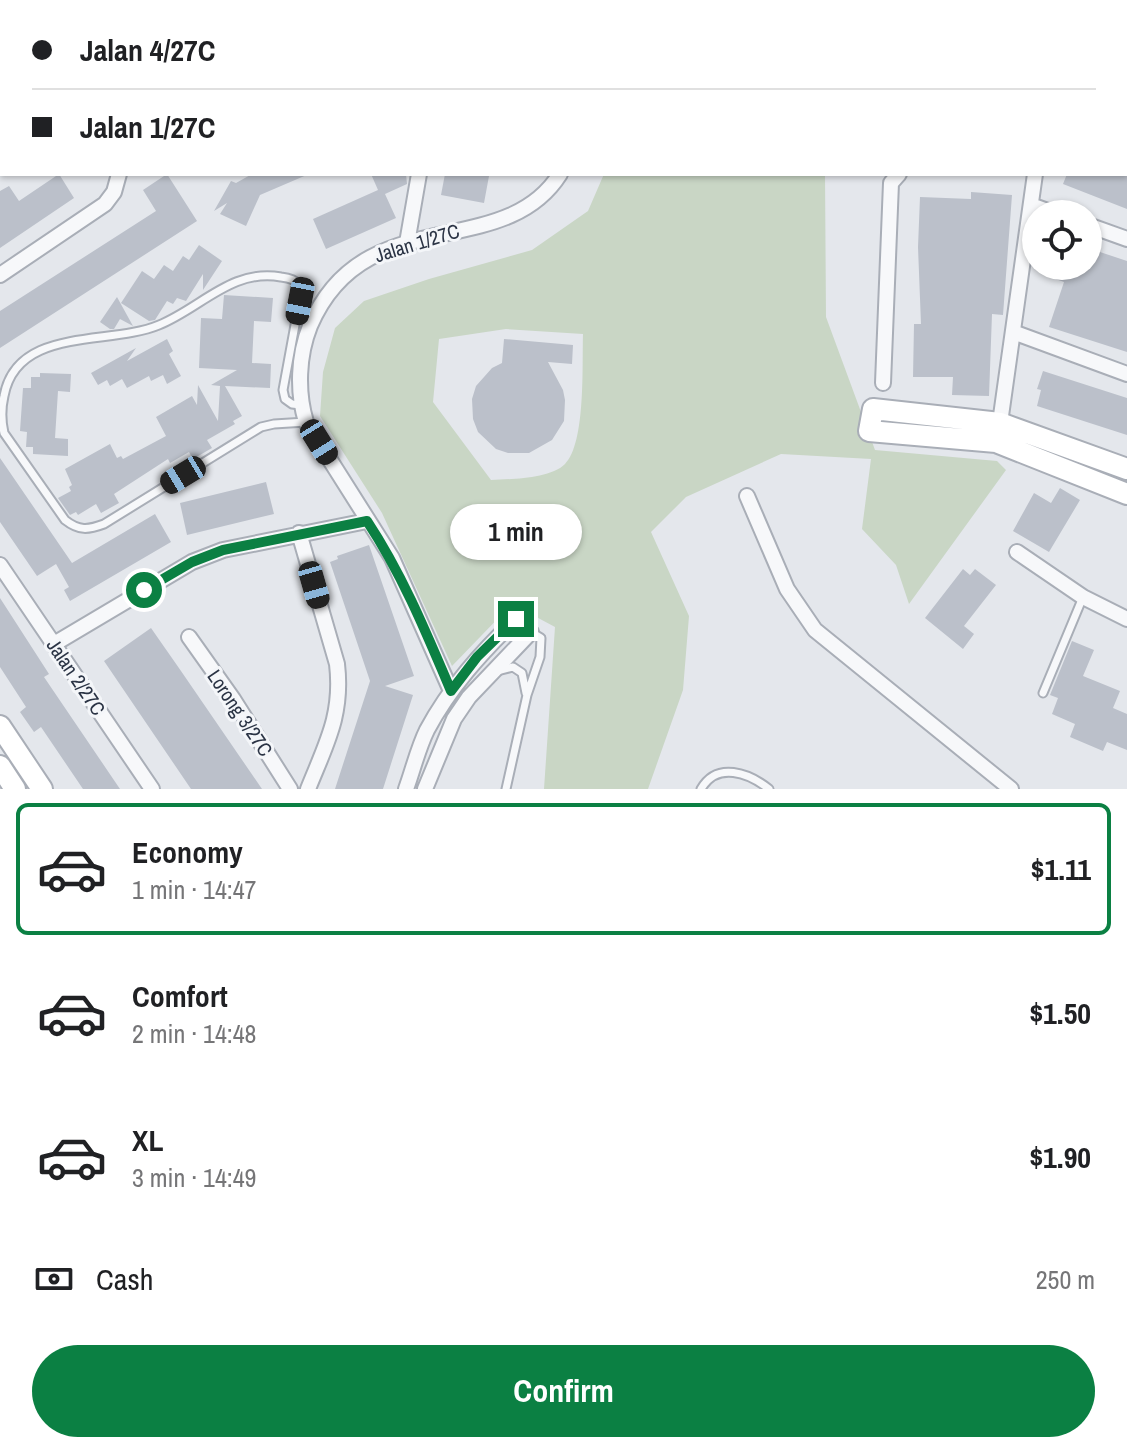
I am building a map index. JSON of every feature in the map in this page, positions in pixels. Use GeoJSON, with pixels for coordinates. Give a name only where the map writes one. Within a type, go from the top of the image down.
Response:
{"type":"FeatureCollection","features":[{"type":"Feature","properties":{"kind":"street"},"geometry":{"type":"LineString","coordinates":[[0,275],[83,222],[105,204],[114,192],[118,176]]}},
{"type":"Feature","properties":{"kind":"street"},"geometry":{"type":"LineString","coordinates":[[407,243],[419,176]]}},
{"type":"Feature","properties":{"kind":"street","name":"Jalan 1/27C"},"geometry":{"type":"LineString","coordinates":[[451,691],[392,558],[306,422],[301,405],[300,375],[308,332],[330,292],[359,262],[407,243],[485,225],[506,217],[547,191],[558,176]]}},
{"type":"Feature","properties":{"kind":"street"},"geometry":{"type":"LineString","coordinates":[[883,383],[891,183],[897,176]]}},
{"type":"Feature","properties":{"kind":"street"},"geometry":{"type":"LineString","coordinates":[[1032,200],[1035,176]]}},
{"type":"Feature","properties":{"kind":"street"},"geometry":{"type":"LineString","coordinates":[[1102,230],[1127,239]]}},
{"type":"Feature","properties":{"kind":"street"},"geometry":{"type":"LineString","coordinates":[[998,433],[1022,268]]}},
{"type":"Feature","properties":{"kind":"street"},"geometry":{"type":"LineString","coordinates":[[1013,332],[1127,374]]}},
{"type":"Feature","properties":{"kind":"street"},"geometry":{"type":"LineString","coordinates":[[1127,469],[998,433],[873,409],[869,431],[998,433],[1127,494]]}},
{"type":"Feature","properties":{"kind":"street"},"geometry":{"type":"LineString","coordinates":[[747,496],[787,589],[815,630],[1011,789]]}},
{"type":"Feature","properties":{"kind":"street"},"geometry":{"type":"LineString","coordinates":[[54,644],[192,562],[234,547],[367,521]]}},
{"type":"Feature","properties":{"kind":"street"},"geometry":{"type":"LineString","coordinates":[[299,533],[337,664],[340,687],[334,723],[308,789]]}},
{"type":"Feature","properties":{"kind":"street"},"geometry":{"type":"LineString","coordinates":[[1017,552],[1083,597],[1127,619]]}},
{"type":"Feature","properties":{"kind":"street","name":"Jalan 2/27C"},"geometry":{"type":"LineString","coordinates":[[0,565],[152,789]]}},
{"type":"Feature","properties":{"kind":"street"},"geometry":{"type":"LineString","coordinates":[[406,789],[426,732],[451,691],[477,657],[516,619],[531,632],[469,697],[454,719],[425,789]]}},
{"type":"Feature","properties":{"kind":"street","name":"Lorong 3/27C"},"geometry":{"type":"LineString","coordinates":[[189,637],[290,789]]}},
{"type":"Feature","properties":{"kind":"street"},"geometry":{"type":"LineString","coordinates":[[0,726],[42,789]]}},
{"type":"Feature","properties":{"kind":"street"},"geometry":{"type":"LineString","coordinates":[[0,766],[15,789]]}},
{"type":"Feature","properties":{"kind":"lane"},"geometry":{"type":"LineString","coordinates":[[301,405],[285,399],[283,390],[302,287],[292,279],[263,275],[232,282],[189,310],[151,329],[78,339],[23,361],[10,374],[1,415],[4,433],[65,520],[73,526],[89,530],[104,524],[261,427],[306,422]]}},
{"type":"Feature","properties":{"kind":"lane"},"geometry":{"type":"LineString","coordinates":[[1043,693],[1083,597]]}},
{"type":"Feature","properties":{"kind":"lane"},"geometry":{"type":"LineString","coordinates":[[506,789],[527,695],[540,657],[541,638],[531,632]]}},
{"type":"Feature","properties":{"kind":"lane"},"geometry":{"type":"LineString","coordinates":[[496,671],[513,667],[522,673],[527,695]]}},
{"type":"Feature","properties":{"kind":"lane"},"geometry":{"type":"LineString","coordinates":[[701,789],[714,776],[736,770],[755,778],[769,789]]}},
{"type":"Feature","properties":{"kind":"green space"},"geometry":{"type":"Polygon","coordinates":[[[603,176],[825,176],[826,317],[875,450],[997,461],[1006,470],[909,604],[896,565],[862,529],[871,459],[781,454],[686,497],[651,532],[689,616],[683,690],[648,789],[544,789],[555,627],[512,604],[452,666],[382,513],[320,416],[323,372],[335,328],[364,301],[532,250],[588,211],[603,176]],[[506,329],[439,339],[433,402],[491,480],[550,473],[565,464],[577,439],[582,403],[583,334],[506,329]]]}},
{"type":"Feature","properties":{"kind":"building"},"geometry":{"type":"Polygon","coordinates":[[[56,176],[60,176],[74,198],[0,248],[0,191],[9,186],[19,201],[56,176]]]}},
{"type":"Feature","properties":{"kind":"building"},"geometry":{"type":"Polygon","coordinates":[[[168,176],[197,221],[0,348],[0,311],[156,211],[143,190],[168,176]]]}},
{"type":"Feature","properties":{"kind":"building"},"geometry":{"type":"Polygon","coordinates":[[[248,176],[304,176],[260,195],[246,226],[220,214],[227,203],[214,211],[231,181],[236,183],[248,176]]]}},
{"type":"Feature","properties":{"kind":"building"},"geometry":{"type":"Polygon","coordinates":[[[372,176],[406,176],[407,184],[385,194],[396,218],[326,249],[313,219],[378,190],[372,176]]]}},
{"type":"Feature","properties":{"kind":"building"},"geometry":{"type":"Polygon","coordinates":[[[445,176],[489,176],[484,203],[441,195],[445,176]]]}},
{"type":"Feature","properties":{"kind":"building"},"geometry":{"type":"Polygon","coordinates":[[[1066,176],[1127,176],[1127,209],[1063,184],[1066,176]]]}},
{"type":"Feature","properties":{"kind":"building"},"geometry":{"type":"Polygon","coordinates":[[[971,192],[1012,195],[1003,315],[992,314],[989,396],[952,395],[953,377],[913,377],[914,324],[921,324],[920,197],[971,199],[971,192]]]}},
{"type":"Feature","properties":{"kind":"building"},"geometry":{"type":"Polygon","coordinates":[[[199,245],[222,261],[203,290],[203,274],[186,301],[177,298],[173,304],[167,301],[155,320],[149,321],[121,303],[142,271],[154,279],[164,265],[173,271],[183,256],[189,260],[199,245]]]}},
{"type":"Feature","properties":{"kind":"building"},"geometry":{"type":"Polygon","coordinates":[[[1102,253],[1127,261],[1127,352],[1049,327],[1064,282],[1058,280],[1102,280],[1102,253]]]}},
{"type":"Feature","properties":{"kind":"building"},"geometry":{"type":"Polygon","coordinates":[[[224,295],[273,298],[271,322],[254,321],[252,363],[271,364],[270,388],[225,386],[242,416],[233,421],[235,424],[207,440],[212,448],[193,459],[189,452],[170,463],[168,459],[114,494],[119,503],[101,513],[96,504],[78,515],[76,512],[70,515],[58,498],[71,491],[69,487],[72,485],[65,469],[110,444],[117,458],[121,456],[123,459],[166,436],[156,417],[192,396],[197,405],[198,385],[218,421],[220,386],[211,385],[237,370],[199,368],[201,318],[222,319],[224,295]]]}},
{"type":"Feature","properties":{"kind":"building"},"geometry":{"type":"Polygon","coordinates":[[[117,297],[133,326],[120,319],[114,329],[110,329],[100,322],[117,297]]]}},
{"type":"Feature","properties":{"kind":"building"},"geometry":{"type":"Polygon","coordinates":[[[167,339],[173,351],[169,354],[181,376],[167,384],[163,375],[151,381],[149,376],[127,388],[122,379],[110,386],[107,380],[98,385],[91,373],[136,348],[127,361],[167,339]]]}},
{"type":"Feature","properties":{"kind":"building"},"geometry":{"type":"Polygon","coordinates":[[[504,339],[573,345],[572,364],[548,362],[563,390],[564,421],[552,440],[529,453],[508,453],[496,449],[478,432],[473,419],[472,399],[476,386],[492,368],[502,363],[504,339]]]}},
{"type":"Feature","properties":{"kind":"building"},"geometry":{"type":"Polygon","coordinates":[[[1043,371],[1127,398],[1127,435],[1037,406],[1041,390],[1037,389],[1043,371]]]}},
{"type":"Feature","properties":{"kind":"building"},"geometry":{"type":"Polygon","coordinates":[[[40,373],[71,374],[70,392],[58,391],[55,438],[68,439],[68,456],[33,454],[33,447],[26,447],[27,432],[20,431],[23,388],[31,388],[31,377],[40,377],[40,373]]]}},
{"type":"Feature","properties":{"kind":"building"},"geometry":{"type":"Polygon","coordinates":[[[0,458],[72,563],[155,514],[171,542],[70,601],[64,590],[69,587],[56,564],[37,576],[0,522],[0,458]]]}},
{"type":"Feature","properties":{"kind":"building"},"geometry":{"type":"Polygon","coordinates":[[[266,482],[274,514],[187,535],[180,503],[266,482]]]}},
{"type":"Feature","properties":{"kind":"building"},"geometry":{"type":"Polygon","coordinates":[[[1060,488],[1080,500],[1049,552],[1013,531],[1034,493],[1051,503],[1060,488]]]}},
{"type":"Feature","properties":{"kind":"building"},"geometry":{"type":"Polygon","coordinates":[[[369,545],[414,676],[385,686],[413,695],[383,789],[335,789],[370,681],[330,562],[338,559],[337,556],[369,545]]]}},
{"type":"Feature","properties":{"kind":"building"},"geometry":{"type":"Polygon","coordinates":[[[963,569],[970,575],[975,569],[996,585],[964,626],[974,634],[963,649],[925,618],[963,569]]]}},
{"type":"Feature","properties":{"kind":"building"},"geometry":{"type":"Polygon","coordinates":[[[0,598],[49,674],[44,677],[120,789],[83,789],[41,727],[34,732],[20,712],[26,707],[0,667],[0,598]]]}},
{"type":"Feature","properties":{"kind":"building"},"geometry":{"type":"Polygon","coordinates":[[[151,628],[262,789],[191,789],[104,661],[151,628]]]}},
{"type":"Feature","properties":{"kind":"building"},"geometry":{"type":"Polygon","coordinates":[[[1072,641],[1094,650],[1083,676],[1120,691],[1113,708],[1127,714],[1127,750],[1107,742],[1103,751],[1070,737],[1075,724],[1052,714],[1058,698],[1050,695],[1072,641]]]}},
{"type":"Feature","properties":{"kind":"route"},"geometry":{"type":"LineString","coordinates":[[144,590],[192,562],[223,550],[367,521],[392,558],[407,588],[451,691],[477,657],[516,619]]}}]}
